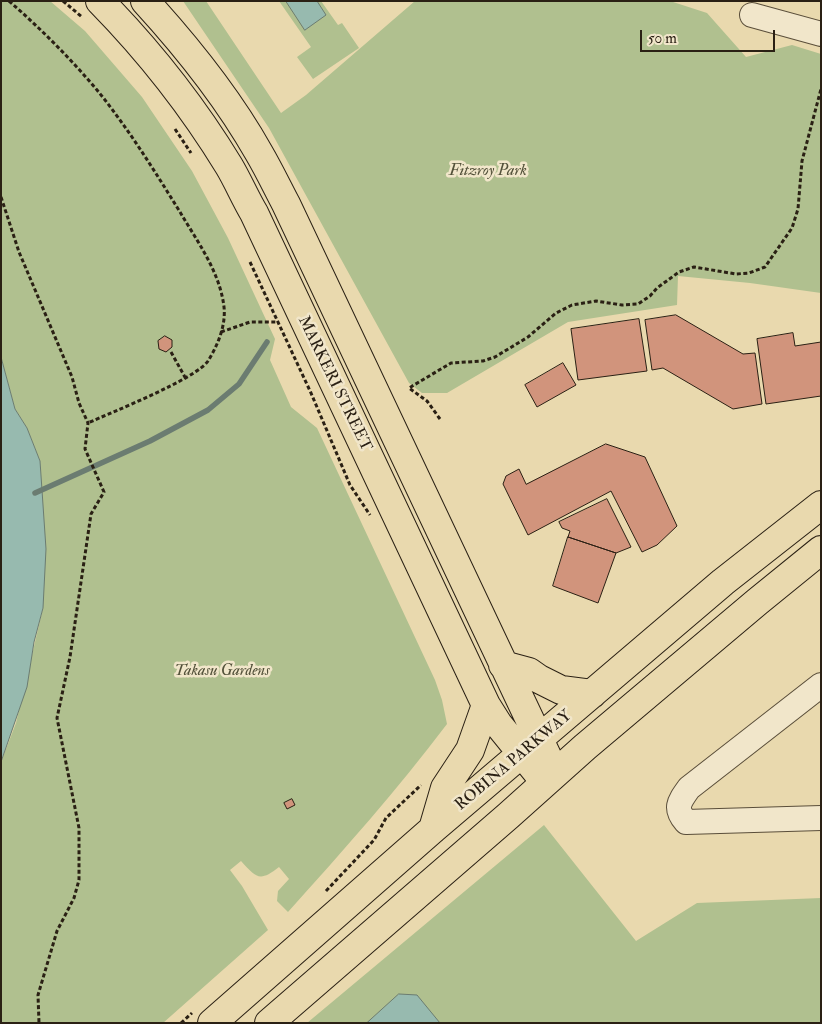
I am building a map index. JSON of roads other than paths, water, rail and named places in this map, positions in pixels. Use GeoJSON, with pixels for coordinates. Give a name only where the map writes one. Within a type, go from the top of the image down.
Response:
{"type":"FeatureCollection","features":[{"type":"Feature","properties":{"kind":"main road","name":"MARKERI STREET"},"geometry":{"type":"LineString","coordinates":[[145,1],[177,36],[199,65],[259,152],[286,204],[503,665],[531,746],[550,777]]}},
{"type":"Feature","properties":{"kind":"main road","name":"MARKERI STREET"},"geometry":{"type":"LineString","coordinates":[[93,11],[122,24],[174,87],[230,167],[254,213],[486,705],[498,724],[531,746]]}},
{"type":"Feature","properties":{"kind":"main road","name":"ROBINA PARKWAY"},"geometry":{"type":"LineString","coordinates":[[212,1023],[433,829],[723,582],[821,505]]}},
{"type":"Feature","properties":{"kind":"main road"},"geometry":{"type":"LineString","coordinates":[[269,1023],[508,816],[550,777],[722,630],[821,550]]}},
{"type":"Feature","properties":{"kind":"main road"},"geometry":{"type":"LineString","coordinates":[[503,665],[529,672],[545,683],[561,690],[592,694]]}},
{"type":"Feature","properties":{"kind":"main road"},"geometry":{"type":"LineString","coordinates":[[433,829],[445,788],[470,750],[486,705]]}},
{"type":"Feature","properties":{"kind":"street"},"geometry":{"type":"LineString","coordinates":[[752,15],[821,34]]}},
{"type":"Feature","properties":{"kind":"street"},"geometry":{"type":"LineString","coordinates":[[821,685],[689,788],[678,805],[679,814],[686,822],[821,818]]}},
{"type":"Feature","properties":{"kind":"water"},"geometry":{"type":"Polygon","coordinates":[[[286,1],[317,1],[326,15],[305,30],[286,1]]]}},
{"type":"Feature","properties":{"kind":"water"},"geometry":{"type":"Polygon","coordinates":[[[1,357],[15,409],[27,428],[40,461],[46,549],[43,608],[34,642],[27,687],[1,762],[1,357]]]}},
{"type":"Feature","properties":{"kind":"water"},"geometry":{"type":"Polygon","coordinates":[[[399,994],[417,995],[440,1023],[367,1023],[399,994]]]}},
{"type":"Feature","properties":{"kind":"waterway"},"geometry":{"type":"LineString","coordinates":[[35,493],[150,441],[208,410],[239,384],[267,342]]}},
{"type":"Feature","properties":{"kind":"park label","name":"Fitzroy Park"},"geometry":{"type":"Point","coordinates":[488,172]}},
{"type":"Feature","properties":{"kind":"park label","name":"Takasu Gardens"},"geometry":{"type":"Point","coordinates":[222,672]}}]}
